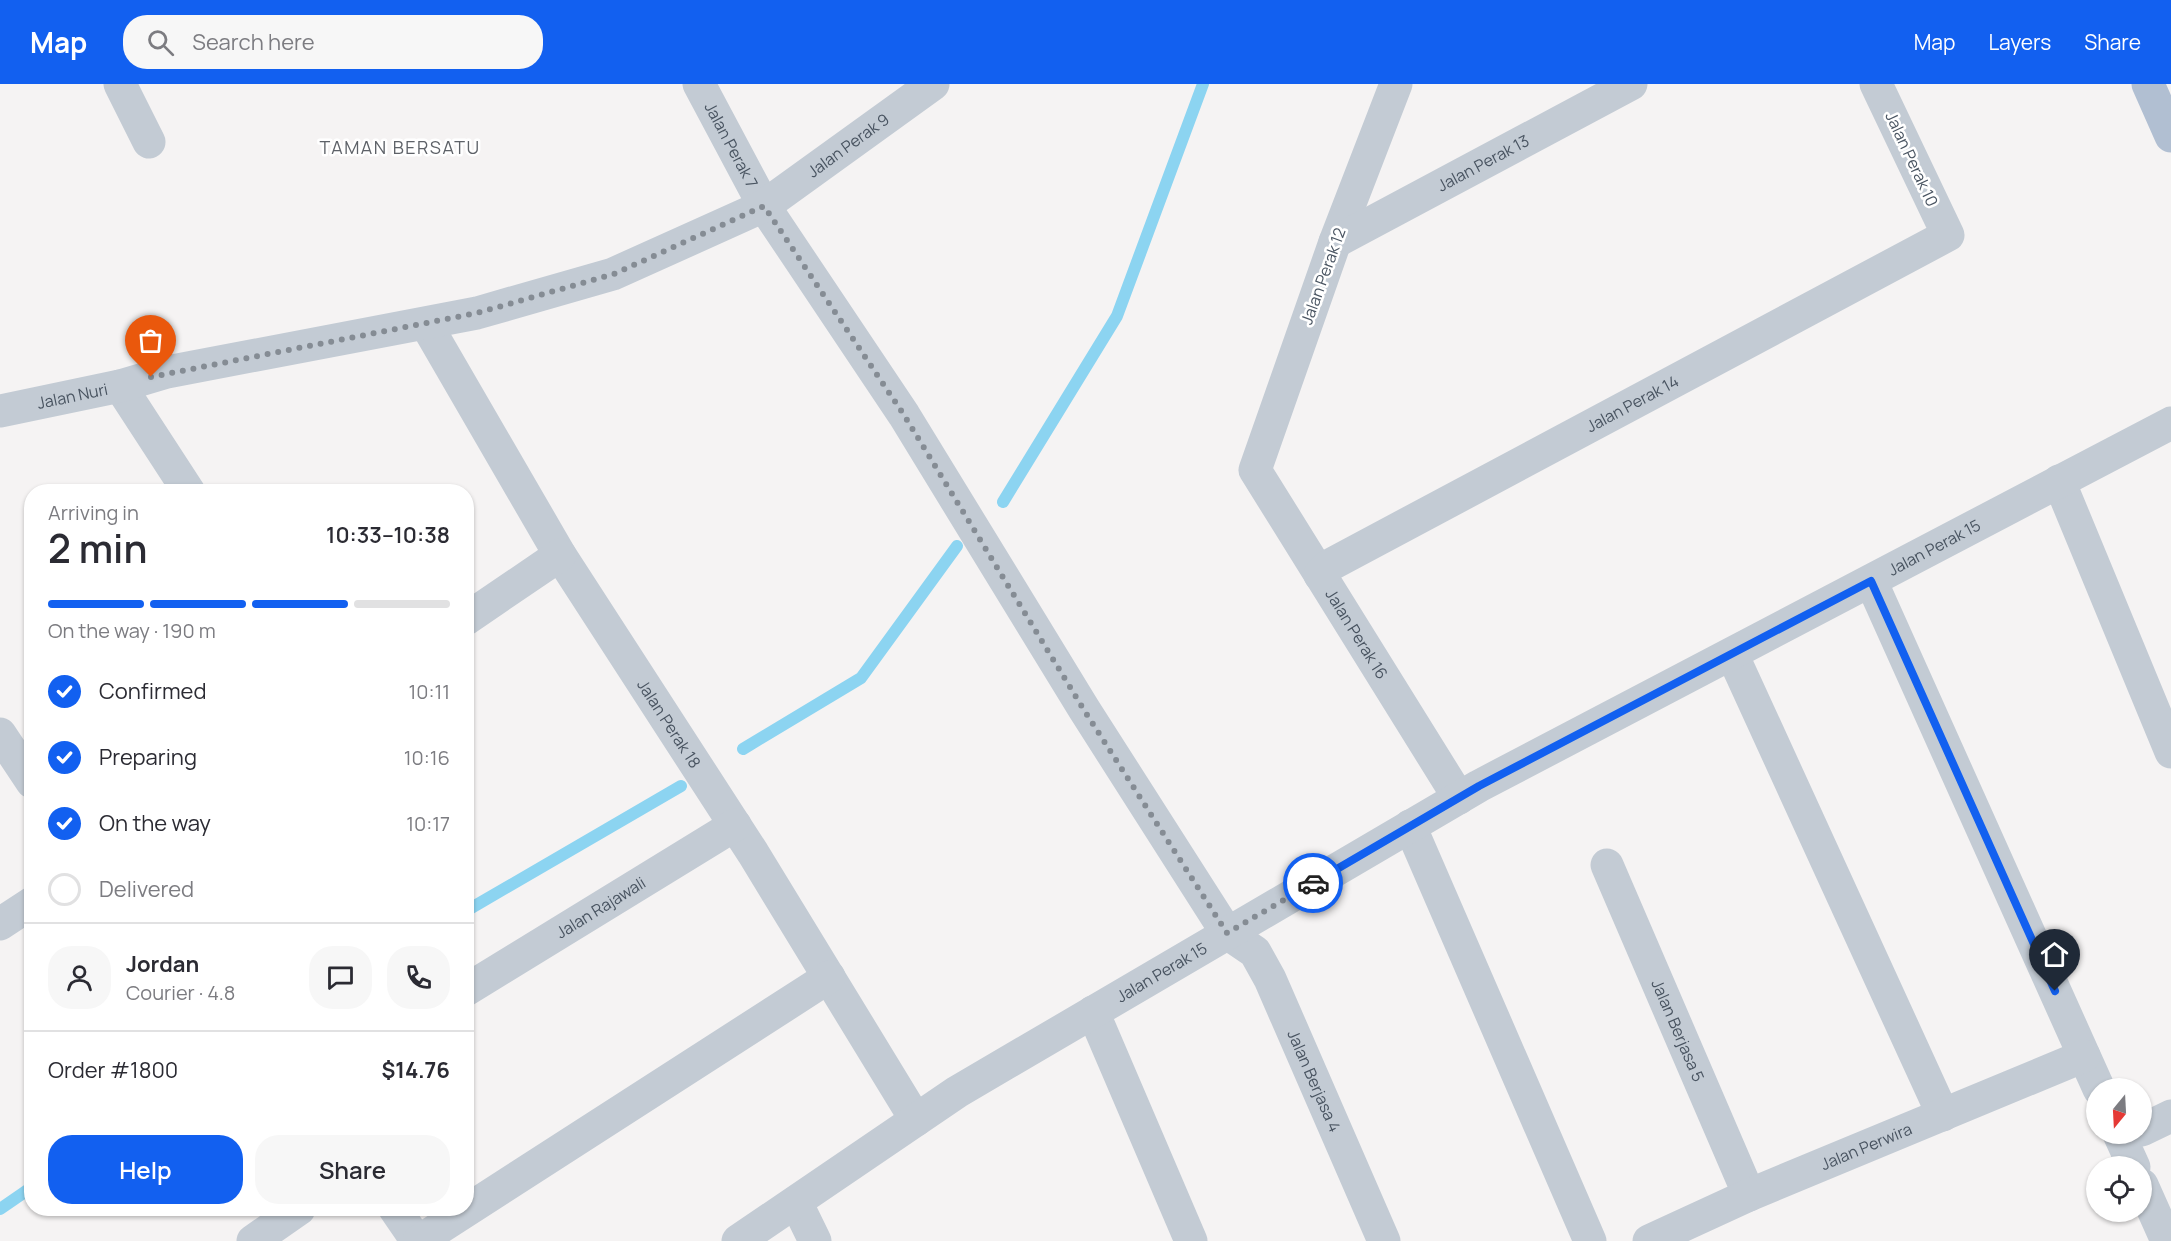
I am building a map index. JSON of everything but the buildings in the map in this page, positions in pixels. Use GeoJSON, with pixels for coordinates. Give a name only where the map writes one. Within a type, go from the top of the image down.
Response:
{"type":"FeatureCollection","features":[{"type":"Feature","properties":{"kind":"main road"},"geometry":{"type":"LineString","coordinates":[[2148,84],[2171,136]]}},
{"type":"Feature","properties":{"kind":"street"},"geometry":{"type":"LineString","coordinates":[[120,84],[149,142]]}},
{"type":"Feature","properties":{"kind":"street","name":"Jalan Perak 7"},"geometry":{"type":"LineString","coordinates":[[699,84],[764,206],[904,415],[1084,710],[1227,933]]}},
{"type":"Feature","properties":{"kind":"street","name":"Jalan Perak 9"},"geometry":{"type":"LineString","coordinates":[[764,206],[933,84]]}},
{"type":"Feature","properties":{"kind":"street","name":"Jalan Perak 12"},"geometry":{"type":"LineString","coordinates":[[1255,470],[1335,242],[1396,84]]}},
{"type":"Feature","properties":{"kind":"street","name":"Jalan Perak 13"},"geometry":{"type":"LineString","coordinates":[[1335,242],[1631,84]]}},
{"type":"Feature","properties":{"kind":"street","name":"Jalan Perak 10"},"geometry":{"type":"LineString","coordinates":[[1876,84],[1948,235]]}},
{"type":"Feature","properties":{"kind":"street","name":"Jalan Nuri"},"geometry":{"type":"LineString","coordinates":[[0,411],[120,386],[167,372],[477,313],[614,274],[764,206]]}},
{"type":"Feature","properties":{"kind":"street","name":"Jalan Perak 14"},"geometry":{"type":"LineString","coordinates":[[1320,575],[1341,559],[1948,235]]}},
{"type":"Feature","properties":{"kind":"street","name":"Jalan Perak 18"},"geometry":{"type":"LineString","coordinates":[[426,324],[560,555],[735,825],[916,1120]]}},
{"type":"Feature","properties":{"kind":"street"},"geometry":{"type":"LineString","coordinates":[[120,386],[184,484]]}},
{"type":"Feature","properties":{"kind":"street","name":"Jalan Perak 15"},"geometry":{"type":"LineString","coordinates":[[738,1241],[957,1092],[1459,798],[2171,423]]}},
{"type":"Feature","properties":{"kind":"street","name":"Jalan Perak 16"},"geometry":{"type":"LineString","coordinates":[[1255,470],[1459,798]]}},
{"type":"Feature","properties":{"kind":"street"},"geometry":{"type":"LineString","coordinates":[[2059,482],[2171,752]]}},
{"type":"Feature","properties":{"kind":"street"},"geometry":{"type":"LineString","coordinates":[[474,613],[560,555]]}},
{"type":"Feature","properties":{"kind":"street"},"geometry":{"type":"LineString","coordinates":[[1871,581],[2094,1078]]}},
{"type":"Feature","properties":{"kind":"street"},"geometry":{"type":"LineString","coordinates":[[1732,654],[1943,1114]]}},
{"type":"Feature","properties":{"kind":"street"},"geometry":{"type":"LineString","coordinates":[[0,734],[24,770]]}},
{"type":"Feature","properties":{"kind":"street","name":"Jalan Rajawali"},"geometry":{"type":"LineString","coordinates":[[474,985],[735,825]]}},
{"type":"Feature","properties":{"kind":"street"},"geometry":{"type":"LineString","coordinates":[[1410,826],[1590,1241]]}},
{"type":"Feature","properties":{"kind":"street","name":"Jalan Berjasa 5"},"geometry":{"type":"LineString","coordinates":[[1607,865],[1749,1195]]}},
{"type":"Feature","properties":{"kind":"street"},"geometry":{"type":"LineString","coordinates":[[0,924],[24,908]]}},
{"type":"Feature","properties":{"kind":"street","name":"Jalan Berjasa 4"},"geometry":{"type":"LineString","coordinates":[[1227,933],[1255,952],[1270,979],[1384,1241]]}},
{"type":"Feature","properties":{"kind":"street"},"geometry":{"type":"LineString","coordinates":[[474,1205],[829,977]]}},
{"type":"Feature","properties":{"kind":"street"},"geometry":{"type":"LineString","coordinates":[[1093,1012],[1191,1241]]}},
{"type":"Feature","properties":{"kind":"street","name":"Jalan Perwira"},"geometry":{"type":"LineString","coordinates":[[1649,1241],[1749,1195],[2084,1056]]}},
{"type":"Feature","properties":{"kind":"street"},"geometry":{"type":"LineString","coordinates":[[2152,1128],[2171,1116]]}},
{"type":"Feature","properties":{"kind":"street"},"geometry":{"type":"LineString","coordinates":[[796,1202],[814,1241]]}},
{"type":"Feature","properties":{"kind":"street"},"geometry":{"type":"LineString","coordinates":[[2152,1207],[2167,1241]]}},
{"type":"Feature","properties":{"kind":"street"},"geometry":{"type":"LineString","coordinates":[[253,1241],[289,1216]]}},
{"type":"Feature","properties":{"kind":"street"},"geometry":{"type":"LineString","coordinates":[[400,1216],[418,1241],[457,1216]]}},
{"type":"Feature","properties":{"kind":"waterway"},"geometry":{"type":"LineString","coordinates":[[1003,502],[1117,316],[1203,84]]}},
{"type":"Feature","properties":{"kind":"waterway"},"geometry":{"type":"LineString","coordinates":[[743,749],[861,678],[957,546]]}},
{"type":"Feature","properties":{"kind":"waterway"},"geometry":{"type":"LineString","coordinates":[[474,906],[681,786]]}},
{"type":"Feature","properties":{"kind":"waterway"},"geometry":{"type":"LineString","coordinates":[[0,1209],[24,1192]]}},
{"type":"Feature","properties":{"kind":"way so far"},"geometry":{"type":"LineString","coordinates":[[151,377],[167,372],[477,313],[614,274],[764,206],[904,415],[1084,710],[1227,933],[1313,883]]}},
{"type":"Feature","properties":{"kind":"district","name":"TAMAN BERSATU"},"geometry":{"type":"Point","coordinates":[400,147]}},
{"type":"Feature","properties":{"kind":"route"},"geometry":{"type":"LineString","coordinates":[[1313,883],[1479,786],[1871,581],[2055,991]]}}]}
